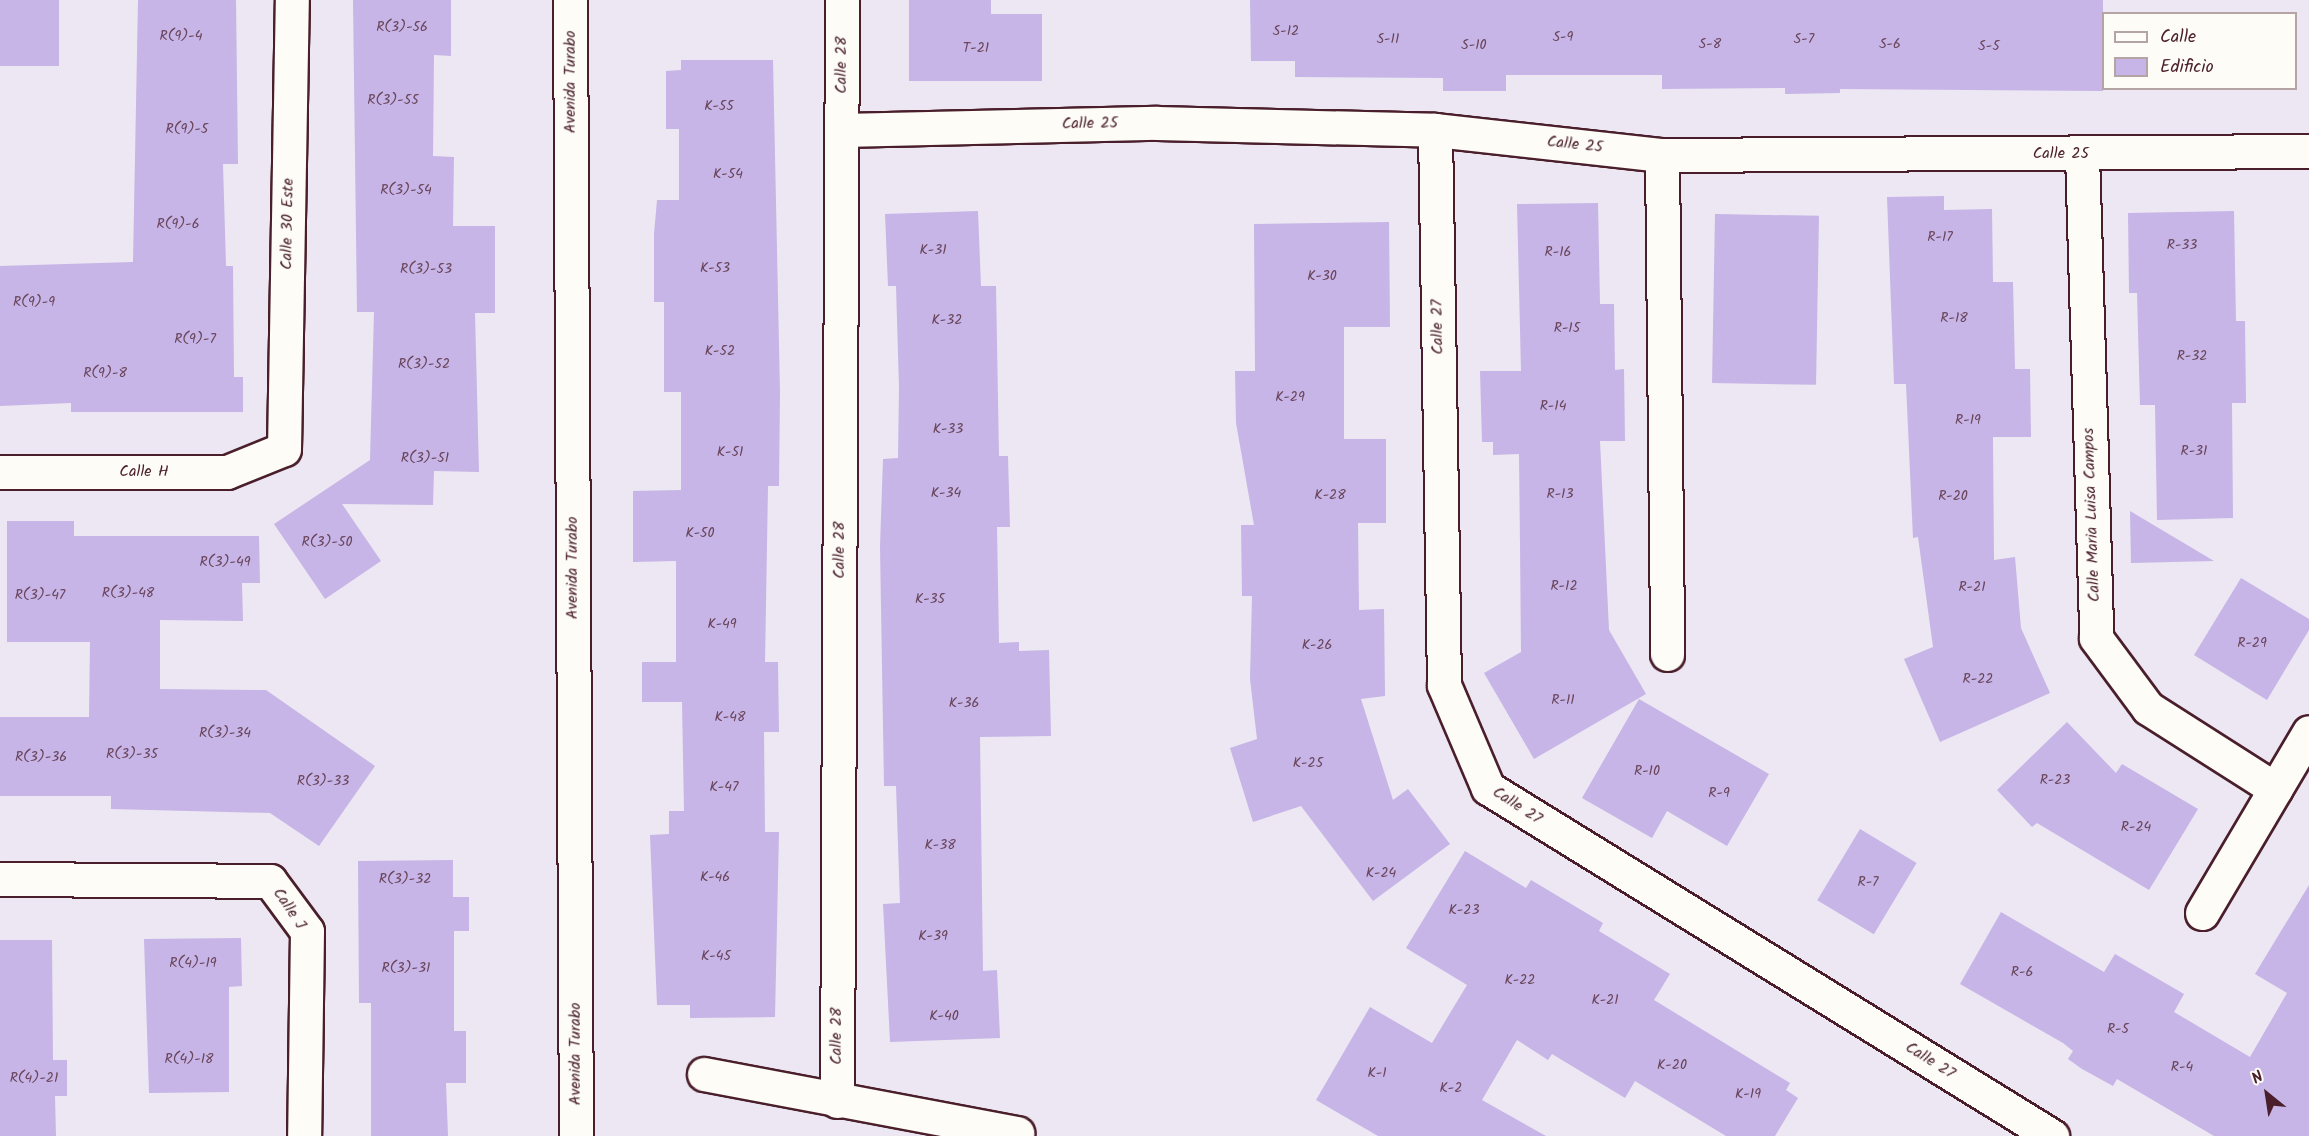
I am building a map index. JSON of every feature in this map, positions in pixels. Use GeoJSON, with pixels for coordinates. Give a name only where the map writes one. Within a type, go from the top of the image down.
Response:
{"type":"FeatureCollection","features":[{"type":"Feature","properties":{"kind":"street","name":"Calle 30 Este"},"geometry":{"type":"LineString","coordinates":[[284,449],[292,0]]}},
{"type":"Feature","properties":{"kind":"street","name":"Avenida Turabo"},"geometry":{"type":"LineString","coordinates":[[570,0],[576,1136]]}},
{"type":"Feature","properties":{"kind":"street","name":"Calle 28"},"geometry":{"type":"LineString","coordinates":[[837,1101],[842,0]]}},
{"type":"Feature","properties":{"kind":"street","name":"Calle 25"},"geometry":{"type":"LineString","coordinates":[[842,130],[1157,123],[1436,130],[1662,155],[2309,151]]}},
{"type":"Feature","properties":{"kind":"street","name":"Calle 27"},"geometry":{"type":"LineString","coordinates":[[1436,130],[1444,685],[1488,788],[2052,1136]]}},
{"type":"Feature","properties":{"kind":"street","name":"Calle Maria Luisa Campos"},"geometry":{"type":"LineString","coordinates":[[2082,154],[2096,638],[2148,708],[2275,789]]}},
{"type":"Feature","properties":{"kind":"street"},"geometry":{"type":"LineString","coordinates":[[1662,155],[1667,654]]}},
{"type":"Feature","properties":{"kind":"street","name":"Calle H"},"geometry":{"type":"LineString","coordinates":[[0,472],[227,472],[284,449]]}},
{"type":"Feature","properties":{"kind":"street"},"geometry":{"type":"LineString","coordinates":[[2202,913],[2309,732]]}},
{"type":"Feature","properties":{"kind":"street","name":"Calle J"},"geometry":{"type":"LineString","coordinates":[[0,879],[270,881],[307,931],[304,1136]]}},
{"type":"Feature","properties":{"kind":"street"},"geometry":{"type":"LineString","coordinates":[[704,1074],[837,1101],[1017,1133]]}},
{"type":"Feature","properties":{"kind":"building"},"geometry":{"type":"Polygon","coordinates":[[[0,0],[59,0],[59,66],[0,66],[0,0]]]}},
{"type":"Feature","properties":{"kind":"building"},"geometry":{"type":"Polygon","coordinates":[[[138,0],[236,0],[238,164],[223,164],[226,266],[233,266],[234,377],[243,377],[243,412],[71,412],[71,403],[0,406],[0,266],[133,262],[138,0]]]}},
{"type":"Feature","properties":{"kind":"building"},"geometry":{"type":"Polygon","coordinates":[[[353,0],[451,0],[451,56],[434,55],[433,156],[454,157],[453,226],[495,226],[495,313],[475,313],[479,472],[434,471],[433,505],[342,504],[381,561],[325,599],[274,524],[370,460],[374,312],[357,312],[353,0]]]}},
{"type":"Feature","properties":{"kind":"building"},"geometry":{"type":"Polygon","coordinates":[[[909,0],[991,0],[991,14],[1042,14],[1042,81],[909,81],[909,0]]]}},
{"type":"Feature","properties":{"kind":"building"},"geometry":{"type":"Polygon","coordinates":[[[1250,0],[2103,0],[2103,91],[1840,89],[1840,93],[1785,94],[1785,88],[1662,89],[1662,75],[1506,75],[1506,91],[1443,91],[1443,78],[1295,77],[1295,61],[1251,61],[1250,0]]]}},
{"type":"Feature","properties":{"kind":"building"},"geometry":{"type":"Polygon","coordinates":[[[681,60],[773,60],[780,392],[779,486],[768,486],[765,662],[778,662],[779,732],[764,732],[765,832],[779,832],[775,1017],[690,1018],[690,1005],[657,1005],[650,835],[669,834],[669,811],[684,811],[682,702],[642,702],[642,662],[676,662],[676,561],[633,562],[633,491],[681,490],[681,392],[664,392],[664,302],[654,302],[654,234],[657,200],[679,200],[679,129],[666,129],[666,71],[681,70],[681,60]]]}},
{"type":"Feature","properties":{"kind":"building"},"geometry":{"type":"Polygon","coordinates":[[[1944,196],[1944,210],[1992,209],[1993,282],[2013,282],[2015,369],[2030,369],[2031,437],[1993,437],[1994,560],[2015,557],[2021,628],[2050,693],[1940,742],[1904,659],[1933,647],[1918,537],[1913,538],[1906,384],[1894,384],[1887,197],[1944,196]]]}},
{"type":"Feature","properties":{"kind":"building"},"geometry":{"type":"Polygon","coordinates":[[[1598,203],[1600,304],[1614,304],[1615,370],[1624,369],[1625,441],[1600,441],[1609,630],[1646,694],[1534,759],[1484,673],[1521,652],[1519,454],[1493,455],[1493,442],[1482,442],[1480,371],[1521,371],[1517,204],[1598,203]]]}},
{"type":"Feature","properties":{"kind":"building"},"geometry":{"type":"Polygon","coordinates":[[[978,211],[981,286],[996,286],[999,456],[1008,456],[1010,527],[997,527],[999,643],[1019,642],[1019,651],[1049,650],[1051,736],[980,737],[983,971],[997,970],[1000,1038],[890,1042],[883,904],[900,903],[896,786],[884,786],[880,546],[883,459],[898,458],[899,387],[896,286],[888,286],[885,214],[978,211]]]}},
{"type":"Feature","properties":{"kind":"building"},"geometry":{"type":"Polygon","coordinates":[[[2234,211],[2236,321],[2245,321],[2246,403],[2232,403],[2233,518],[2157,520],[2155,405],[2140,405],[2137,293],[2129,293],[2128,213],[2234,211]]]}},
{"type":"Feature","properties":{"kind":"building"},"geometry":{"type":"Polygon","coordinates":[[[1715,214],[1819,216],[1816,385],[1712,383],[1715,214]]]}},
{"type":"Feature","properties":{"kind":"building"},"geometry":{"type":"Polygon","coordinates":[[[1389,222],[1390,327],[1344,327],[1344,439],[1386,439],[1386,523],[1358,523],[1359,610],[1384,609],[1385,696],[1361,699],[1393,800],[1408,789],[1450,844],[1373,901],[1301,806],[1253,822],[1230,748],[1257,739],[1250,679],[1252,596],[1242,596],[1241,525],[1254,525],[1236,423],[1235,371],[1255,371],[1254,224],[1389,222]]]}},
{"type":"Feature","properties":{"kind":"building"},"geometry":{"type":"Polygon","coordinates":[[[2130,511],[2214,561],[2131,563],[2130,511]]]}},
{"type":"Feature","properties":{"kind":"building"},"geometry":{"type":"Polygon","coordinates":[[[7,521],[74,521],[74,536],[259,536],[260,583],[242,583],[243,621],[160,620],[160,689],[266,690],[375,766],[319,846],[270,813],[111,809],[111,796],[0,796],[0,717],[89,717],[90,642],[7,642],[7,521]]]}},
{"type":"Feature","properties":{"kind":"building"},"geometry":{"type":"Polygon","coordinates":[[[2241,578],[2309,619],[2309,630],[2267,700],[2194,655],[2241,578]]]}},
{"type":"Feature","properties":{"kind":"building"},"geometry":{"type":"Polygon","coordinates":[[[1639,699],[1769,774],[1727,846],[1667,811],[1652,838],[1582,798],[1639,699]]]}},
{"type":"Feature","properties":{"kind":"building"},"geometry":{"type":"Polygon","coordinates":[[[2067,722],[2116,773],[2122,764],[2198,809],[2149,890],[2037,823],[2032,827],[1997,790],[2067,722]]]}},
{"type":"Feature","properties":{"kind":"building"},"geometry":{"type":"Polygon","coordinates":[[[1860,829],[1917,863],[1874,934],[1817,900],[1860,829]]]}},
{"type":"Feature","properties":{"kind":"building"},"geometry":{"type":"Polygon","coordinates":[[[1465,851],[1526,888],[1531,880],[1603,923],[1599,931],[1670,974],[1654,1000],[1790,1083],[1786,1090],[1798,1098],[1775,1136],[1726,1136],[1635,1081],[1625,1098],[1552,1054],[1548,1060],[1517,1040],[1482,1100],[1546,1136],[1378,1136],[1316,1100],[1370,1007],[1432,1043],[1467,985],[1406,948],[1465,851]]]}},
{"type":"Feature","properties":{"kind":"building"},"geometry":{"type":"Polygon","coordinates":[[[453,860],[453,897],[469,897],[469,931],[454,931],[454,1031],[466,1031],[466,1083],[446,1083],[448,1136],[371,1136],[371,1003],[359,1003],[358,861],[453,860]]]}},
{"type":"Feature","properties":{"kind":"building"},"geometry":{"type":"Polygon","coordinates":[[[2309,885],[2309,1136],[2214,1136],[2117,1079],[2113,1086],[2082,1069],[2068,1059],[2073,1051],[2063,1043],[1960,984],[2001,912],[2104,972],[2115,954],[2184,994],[2174,1012],[2250,1057],[2287,993],[2255,974],[2309,885]]]}},
{"type":"Feature","properties":{"kind":"building"},"geometry":{"type":"Polygon","coordinates":[[[241,938],[242,986],[229,987],[229,1092],[149,1093],[144,939],[241,938]]]}},
{"type":"Feature","properties":{"kind":"building"},"geometry":{"type":"Polygon","coordinates":[[[0,940],[52,940],[53,1060],[67,1060],[67,1096],[55,1096],[56,1136],[0,1136],[0,940]]]}}]}
